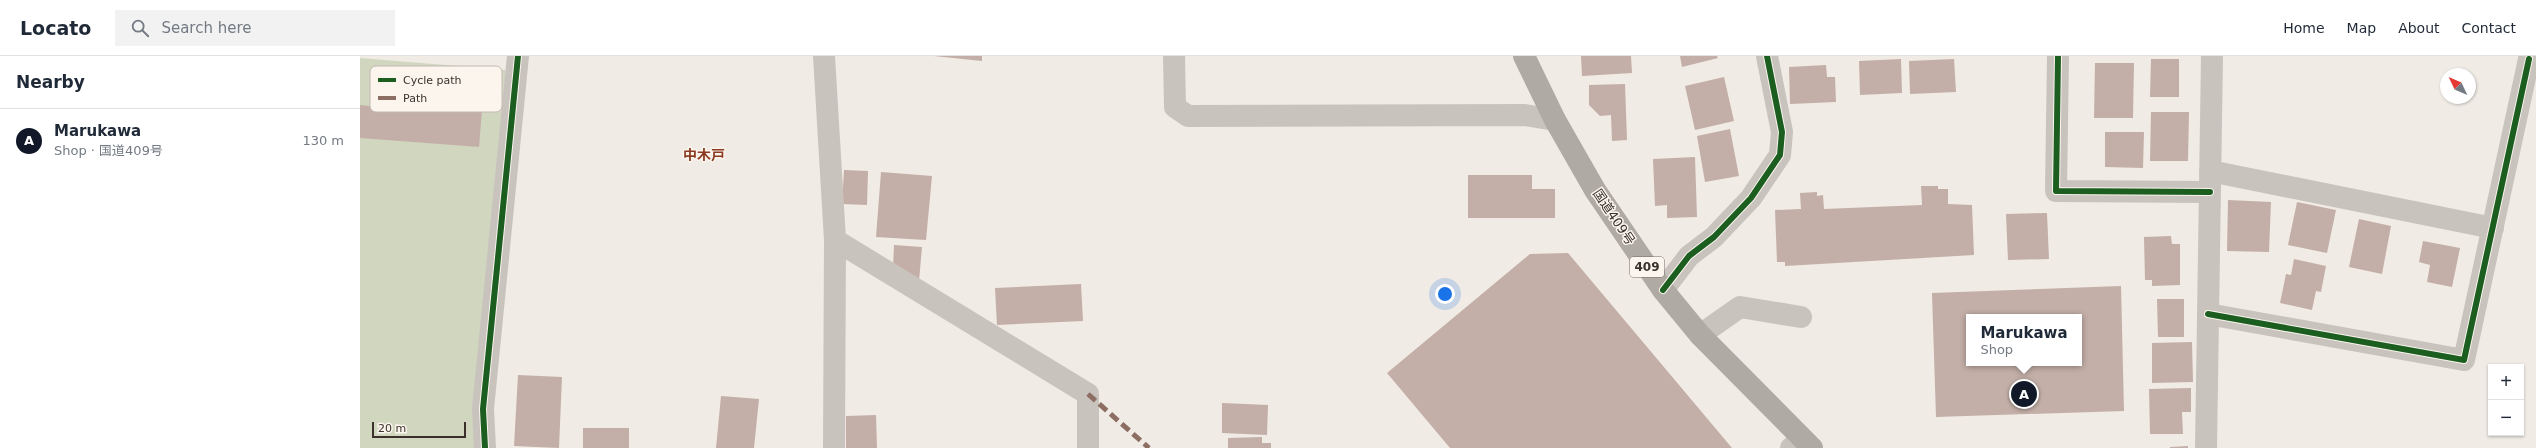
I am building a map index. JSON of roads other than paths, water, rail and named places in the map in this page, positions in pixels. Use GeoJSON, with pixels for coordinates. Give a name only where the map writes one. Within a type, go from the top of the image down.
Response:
{"type":"FeatureCollection","features":[{"type":"Feature","properties":{"kind":"highway","name":"国道409号"},"geometry":{"type":"LineString","coordinates":[[1524,56],[1555,120],[1596,190],[1663,290],[1700,335],[1802,445]]}},
{"type":"Feature","properties":{"kind":"street"},"geometry":{"type":"LineString","coordinates":[[485,448],[483,409],[518,56]]}},
{"type":"Feature","properties":{"kind":"street"},"geometry":{"type":"LineString","coordinates":[[824,56],[835,240],[834,448]]}},
{"type":"Feature","properties":{"kind":"street"},"geometry":{"type":"LineString","coordinates":[[1174,56],[1175,108],[1188,116],[1525,116],[1555,120]]}},
{"type":"Feature","properties":{"kind":"street"},"geometry":{"type":"LineString","coordinates":[[1663,290],[1689,256],[1714,237],[1751,198],[1780,155],[1782,132],[1767,56]]}},
{"type":"Feature","properties":{"kind":"street"},"geometry":{"type":"LineString","coordinates":[[2058,56],[2056,191],[2210,192]]}},
{"type":"Feature","properties":{"kind":"street"},"geometry":{"type":"LineString","coordinates":[[2206,448],[2212,56]]}},
{"type":"Feature","properties":{"kind":"street"},"geometry":{"type":"LineString","coordinates":[[2208,314],[2464,360],[2493,228],[2527,58]]}},
{"type":"Feature","properties":{"kind":"street"},"geometry":{"type":"LineString","coordinates":[[2210,170],[2493,228]]}},
{"type":"Feature","properties":{"kind":"street"},"geometry":{"type":"LineString","coordinates":[[835,240],[1088,394],[1088,448]]}},
{"type":"Feature","properties":{"kind":"street"},"geometry":{"type":"LineString","coordinates":[[1700,335],[1740,307],[1801,317]]}},
{"type":"Feature","properties":{"kind":"place","name":"Marukawa"},"geometry":{"type":"Point","coordinates":[2024,394]}},
{"type":"Feature","properties":{"kind":"district","name":"中木戸"},"geometry":{"type":"Point","coordinates":[704,155]}}]}
